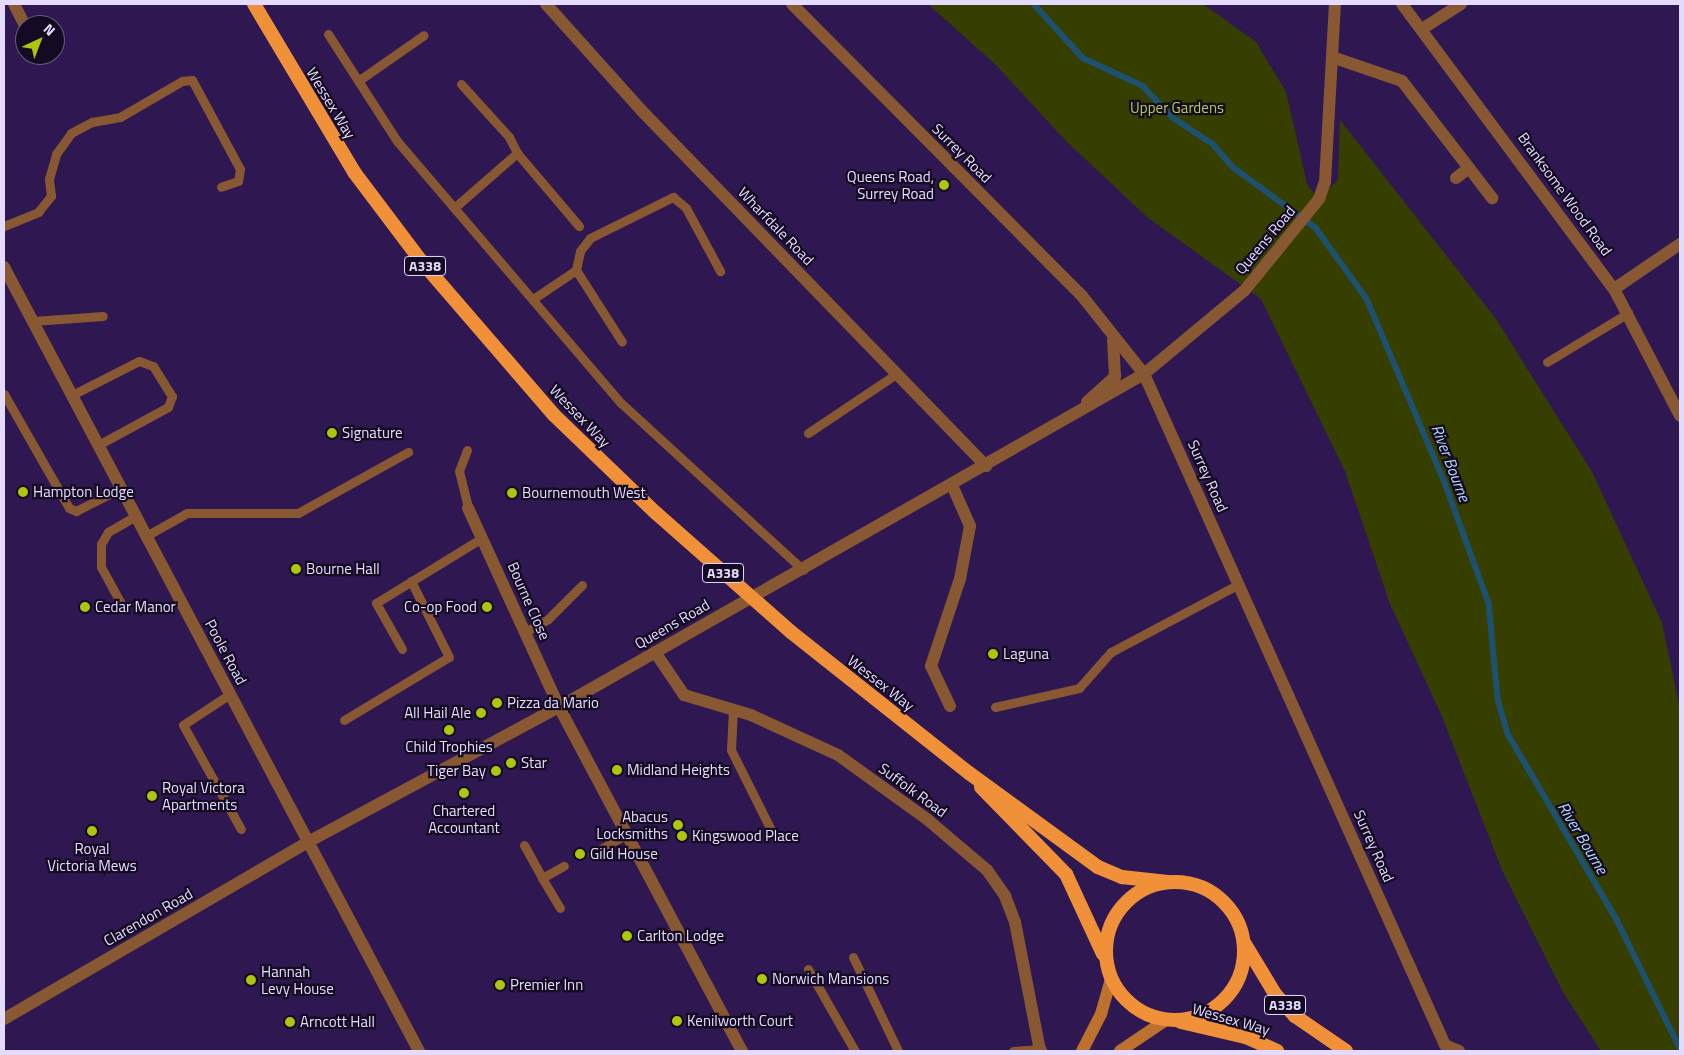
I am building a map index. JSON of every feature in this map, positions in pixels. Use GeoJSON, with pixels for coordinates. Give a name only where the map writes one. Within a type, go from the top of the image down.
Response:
{"type":"FeatureCollection","features":[{"type":"Feature","properties":{"kind":"highway","name":"Wessex Way"},"geometry":{"type":"LineString","coordinates":[[254,4],[354,172],[427,268],[554,415],[656,514],[791,632],[969,773],[1098,866],[1122,877],[1168,882]]}},
{"type":"Feature","properties":{"kind":"highway","name":"Wessex Way"},"geometry":{"type":"LineString","coordinates":[[969,773],[1066,874],[1106,962]]}},
{"type":"Feature","properties":{"kind":"highway"},"geometry":{"type":"LineString","coordinates":[[1168,882],[1194,884],[1217,897],[1234,916],[1243,941],[1242,966],[1227,996],[1208,1012],[1171,1020],[1128,1002],[1111,979],[1106,962],[1108,931],[1120,909],[1139,892],[1168,882]]}},
{"type":"Feature","properties":{"kind":"highway","name":"Wessex Way"},"geometry":{"type":"LineString","coordinates":[[1243,941],[1275,994],[1295,1016],[1346,1051]]}},
{"type":"Feature","properties":{"kind":"highway","name":"Wessex Way"},"geometry":{"type":"LineString","coordinates":[[1171,1020],[1246,1037],[1277,1051]]}},
{"type":"Feature","properties":{"kind":"main road"},"geometry":{"type":"LineString","coordinates":[[1082,1051],[1102,1014],[1111,979]]}},
{"type":"Feature","properties":{"kind":"main road"},"geometry":{"type":"LineString","coordinates":[[1120,1051],[1171,1020]]}},
{"type":"Feature","properties":{"kind":"street","name":"Wharfdale Road"},"geometry":{"type":"LineString","coordinates":[[546,4],[641,110],[986,466]]}},
{"type":"Feature","properties":{"kind":"street","name":"Surrey Road"},"geometry":{"type":"LineString","coordinates":[[792,4],[1082,296],[1112,338],[1144,374],[1445,1045],[1459,1051]]}},
{"type":"Feature","properties":{"kind":"street","name":"Queens Road"},"geometry":{"type":"LineString","coordinates":[[308,842],[559,708],[986,466],[1074,413],[1144,374],[1244,291],[1298,228],[1326,182],[1335,4]]}},
{"type":"Feature","properties":{"kind":"street","name":"Branksome Wood Road"},"geometry":{"type":"LineString","coordinates":[[1402,4],[1614,290],[1628,313],[1680,416]]}},
{"type":"Feature","properties":{"kind":"street"},"geometry":{"type":"LineString","coordinates":[[1422,29],[1461,4]]}},
{"type":"Feature","properties":{"kind":"street"},"geometry":{"type":"LineString","coordinates":[[1332,57],[1402,81],[1492,198]]}},
{"type":"Feature","properties":{"kind":"street"},"geometry":{"type":"LineString","coordinates":[[1456,178],[1469,168]]}},
{"type":"Feature","properties":{"kind":"street"},"geometry":{"type":"LineString","coordinates":[[1614,290],[1680,244]]}},
{"type":"Feature","properties":{"kind":"street","name":"Poole Road"},"geometry":{"type":"LineString","coordinates":[[4,267],[420,1051]]}},
{"type":"Feature","properties":{"kind":"street","name":"Queens Road"},"geometry":{"type":"LineString","coordinates":[[1074,413],[1114,377],[1117,360],[1112,338]]}},
{"type":"Feature","properties":{"kind":"street"},"geometry":{"type":"LineString","coordinates":[[950,706],[931,666],[960,578],[970,526],[952,485]]}},
{"type":"Feature","properties":{"kind":"street","name":"Bourne Close"},"geometry":{"type":"LineString","coordinates":[[468,508],[559,708],[742,1051]]}},
{"type":"Feature","properties":{"kind":"street","name":"Suffolk Road"},"geometry":{"type":"LineString","coordinates":[[655,652],[684,695],[733,709],[838,756],[928,820],[987,870],[1005,896],[1015,922],[1041,1050]]}},
{"type":"Feature","properties":{"kind":"street","name":"Clarendon Road"},"geometry":{"type":"LineString","coordinates":[[4,1019],[308,842]]}},
{"type":"Feature","properties":{"kind":"lane"},"geometry":{"type":"LineString","coordinates":[[328,34],[397,141],[621,403],[803,570]]}},
{"type":"Feature","properties":{"kind":"lane"},"geometry":{"type":"LineString","coordinates":[[358,80],[424,35]]}},
{"type":"Feature","properties":{"kind":"lane"},"geometry":{"type":"LineString","coordinates":[[4,226],[38,212],[51,196],[49,179],[56,154],[71,133],[92,122],[120,117],[182,81],[192,80],[240,169],[238,180],[222,187]]}},
{"type":"Feature","properties":{"kind":"lane"},"geometry":{"type":"LineString","coordinates":[[461,84],[509,137],[517,153],[579,226]]}},
{"type":"Feature","properties":{"kind":"lane"},"geometry":{"type":"LineString","coordinates":[[454,208],[517,153]]}},
{"type":"Feature","properties":{"kind":"lane"},"geometry":{"type":"LineString","coordinates":[[622,342],[576,270],[580,250],[590,238],[673,197],[686,208],[720,271]]}},
{"type":"Feature","properties":{"kind":"lane"},"geometry":{"type":"LineString","coordinates":[[532,299],[576,270]]}},
{"type":"Feature","properties":{"kind":"lane"},"geometry":{"type":"LineString","coordinates":[[1547,362],[1628,313]]}},
{"type":"Feature","properties":{"kind":"lane"},"geometry":{"type":"LineString","coordinates":[[32,321],[103,316]]}},
{"type":"Feature","properties":{"kind":"lane"},"geometry":{"type":"LineString","coordinates":[[72,395],[139,361],[153,366],[172,396],[168,407],[98,445]]}},
{"type":"Feature","properties":{"kind":"lane"},"geometry":{"type":"LineString","coordinates":[[808,433],[896,374]]}},
{"type":"Feature","properties":{"kind":"lane"},"geometry":{"type":"LineString","coordinates":[[4,394],[69,508],[76,511],[121,488]]}},
{"type":"Feature","properties":{"kind":"lane"},"geometry":{"type":"LineString","coordinates":[[467,450],[459,471],[468,508]]}},
{"type":"Feature","properties":{"kind":"lane"},"geometry":{"type":"LineString","coordinates":[[146,536],[187,513],[298,513],[408,452]]}},
{"type":"Feature","properties":{"kind":"lane"},"geometry":{"type":"LineString","coordinates":[[124,609],[101,567],[101,544],[108,532],[136,516]]}},
{"type":"Feature","properties":{"kind":"lane"},"geometry":{"type":"LineString","coordinates":[[402,649],[376,603],[482,538]]}},
{"type":"Feature","properties":{"kind":"lane"},"geometry":{"type":"LineString","coordinates":[[344,720],[450,657],[411,581]]}},
{"type":"Feature","properties":{"kind":"lane"},"geometry":{"type":"LineString","coordinates":[[995,707],[1079,688],[1111,652],[1238,584]]}},
{"type":"Feature","properties":{"kind":"lane"},"geometry":{"type":"LineString","coordinates":[[525,632],[548,619],[582,585]]}},
{"type":"Feature","properties":{"kind":"lane"},"geometry":{"type":"LineString","coordinates":[[230,694],[183,725],[241,829]]}},
{"type":"Feature","properties":{"kind":"lane"},"geometry":{"type":"LineString","coordinates":[[733,709],[731,750],[773,834]]}},
{"type":"Feature","properties":{"kind":"lane"},"geometry":{"type":"LineString","coordinates":[[592,854],[627,834]]}},
{"type":"Feature","properties":{"kind":"lane"},"geometry":{"type":"LineString","coordinates":[[524,845],[560,908]]}},
{"type":"Feature","properties":{"kind":"lane"},"geometry":{"type":"LineString","coordinates":[[542,878],[564,866]]}},
{"type":"Feature","properties":{"kind":"lane"},"geometry":{"type":"LineString","coordinates":[[853,957],[898,1051]]}},
{"type":"Feature","properties":{"kind":"lane"},"geometry":{"type":"LineString","coordinates":[[808,969],[855,1051]]}},
{"type":"Feature","properties":{"kind":"lane"},"geometry":{"type":"LineString","coordinates":[[1013,1051],[1041,1050]]}},
{"type":"Feature","properties":{"kind":"green space","name":"Upper Gardens"},"geometry":{"type":"Polygon","coordinates":[[[928,4],[1203,4],[1256,42],[1286,92],[1307,184],[1318,199],[1338,180],[1340,120],[1496,319],[1592,472],[1662,623],[1680,709],[1680,1051],[1601,1051],[1563,992],[1502,870],[1441,714],[1390,604],[1345,471],[1261,299],[1147,217],[1066,141],[996,65],[928,4]]]}},
{"type":"Feature","properties":{"kind":"waterway","name":"River Bourne"},"geometry":{"type":"LineString","coordinates":[[1034,4],[1083,58],[1143,86],[1172,117],[1213,144],[1234,168],[1316,228],[1367,299],[1445,483],[1489,603],[1498,699],[1508,734],[1617,920],[1680,1048]]}},
{"type":"Feature","properties":{"kind":"place","name":"Queens Road, Surrey Road"},"geometry":{"type":"Point","coordinates":[944,185]}},
{"type":"Feature","properties":{"kind":"place","name":"Signature"},"geometry":{"type":"Point","coordinates":[332,433]}},
{"type":"Feature","properties":{"kind":"place","name":"Hampton Lodge"},"geometry":{"type":"Point","coordinates":[23,492]}},
{"type":"Feature","properties":{"kind":"place","name":"Bournemouth West"},"geometry":{"type":"Point","coordinates":[512,493]}},
{"type":"Feature","properties":{"kind":"place","name":"Bourne Hall"},"geometry":{"type":"Point","coordinates":[296,569]}},
{"type":"Feature","properties":{"kind":"place","name":"Cedar Manor"},"geometry":{"type":"Point","coordinates":[85,607]}},
{"type":"Feature","properties":{"kind":"place","name":"Co-op Food"},"geometry":{"type":"Point","coordinates":[487,607]}},
{"type":"Feature","properties":{"kind":"place","name":"Laguna"},"geometry":{"type":"Point","coordinates":[993,654]}},
{"type":"Feature","properties":{"kind":"place","name":"Pizza da Mario"},"geometry":{"type":"Point","coordinates":[497,703]}},
{"type":"Feature","properties":{"kind":"place","name":"All Hail Ale"},"geometry":{"type":"Point","coordinates":[481,713]}},
{"type":"Feature","properties":{"kind":"place","name":"Child Trophies"},"geometry":{"type":"Point","coordinates":[449,730]}},
{"type":"Feature","properties":{"kind":"place","name":"Star"},"geometry":{"type":"Point","coordinates":[511,763]}},
{"type":"Feature","properties":{"kind":"place","name":"Midland Heights"},"geometry":{"type":"Point","coordinates":[617,770]}},
{"type":"Feature","properties":{"kind":"place","name":"Tiger Bay"},"geometry":{"type":"Point","coordinates":[496,771]}},
{"type":"Feature","properties":{"kind":"place","name":"Chartered Accountant"},"geometry":{"type":"Point","coordinates":[464,793]}},
{"type":"Feature","properties":{"kind":"place","name":"Royal Victora Apartments"},"geometry":{"type":"Point","coordinates":[152,796]}},
{"type":"Feature","properties":{"kind":"place","name":"Abacus Locksmiths"},"geometry":{"type":"Point","coordinates":[678,825]}},
{"type":"Feature","properties":{"kind":"place","name":"Royal Victoria Mews"},"geometry":{"type":"Point","coordinates":[92,831]}},
{"type":"Feature","properties":{"kind":"place","name":"Kingswood Place"},"geometry":{"type":"Point","coordinates":[682,836]}},
{"type":"Feature","properties":{"kind":"place","name":"Gild House"},"geometry":{"type":"Point","coordinates":[580,854]}},
{"type":"Feature","properties":{"kind":"place","name":"Carlton Lodge"},"geometry":{"type":"Point","coordinates":[627,936]}},
{"type":"Feature","properties":{"kind":"place","name":"Norwich Mansions"},"geometry":{"type":"Point","coordinates":[762,979]}},
{"type":"Feature","properties":{"kind":"place","name":"Hannah Levy House"},"geometry":{"type":"Point","coordinates":[251,980]}},
{"type":"Feature","properties":{"kind":"place","name":"Premier Inn"},"geometry":{"type":"Point","coordinates":[500,985]}},
{"type":"Feature","properties":{"kind":"place","name":"Kenilworth Court"},"geometry":{"type":"Point","coordinates":[677,1021]}},
{"type":"Feature","properties":{"kind":"place","name":"Arncott Hall"},"geometry":{"type":"Point","coordinates":[290,1022]}}]}
